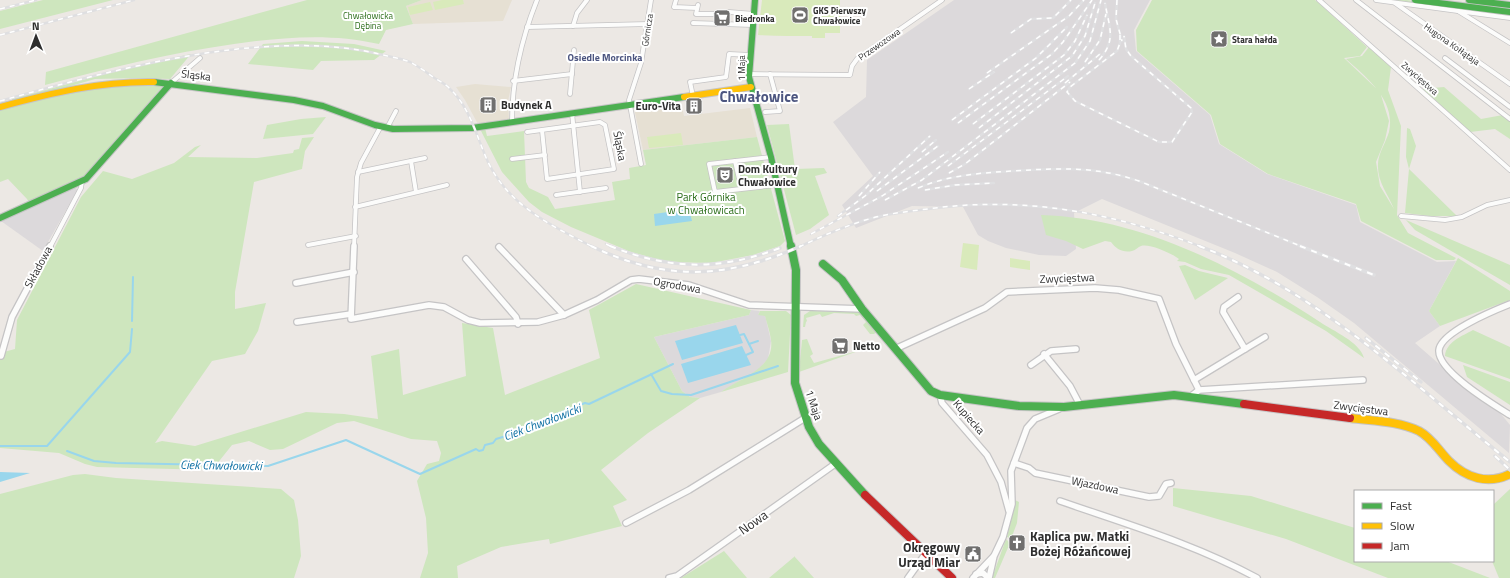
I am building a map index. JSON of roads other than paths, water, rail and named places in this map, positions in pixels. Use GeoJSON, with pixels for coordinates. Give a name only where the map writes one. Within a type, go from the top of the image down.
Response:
{"type":"FeatureCollection","features":[{"type":"Feature","properties":{"kind":"street"},"geometry":{"type":"LineString","coordinates":[[512,122],[512,81],[536,0]]}},
{"type":"Feature","properties":{"kind":"street"},"geometry":{"type":"LineString","coordinates":[[573,26],[577,13],[587,0]]}},
{"type":"Feature","properties":{"kind":"street","name":"Górnicza"},"geometry":{"type":"LineString","coordinates":[[629,105],[629,100],[641,63],[651,0]]}},
{"type":"Feature","properties":{"kind":"street"},"geometry":{"type":"LineString","coordinates":[[676,0],[674,7],[698,7],[696,14],[728,14],[730,12],[754,14]]}},
{"type":"Feature","properties":{"kind":"street","name":"1 Maja"},"geometry":{"type":"LineString","coordinates":[[755,0],[749,74],[751,87],[771,157],[776,185],[794,254],[797,306],[794,367],[798,393],[805,418],[819,444],[857,488],[952,578]]}},
{"type":"Feature","properties":{"kind":"street","name":"Przewozowa"},"geometry":{"type":"LineString","coordinates":[[749,74],[850,75],[852,66],[857,59],[942,0]]}},
{"type":"Feature","properties":{"kind":"street","name":"Zwycięstwa"},"geometry":{"type":"LineString","coordinates":[[1319,0],[1510,170]]}},
{"type":"Feature","properties":{"kind":"street","name":"Zwycięstwa"},"geometry":{"type":"LineString","coordinates":[[1356,0],[1510,119]]}},
{"type":"Feature","properties":{"kind":"street"},"geometry":{"type":"LineString","coordinates":[[1376,0],[1510,18]]}},
{"type":"Feature","properties":{"kind":"street"},"geometry":{"type":"LineString","coordinates":[[1415,0],[1510,12]]}},
{"type":"Feature","properties":{"kind":"street"},"geometry":{"type":"LineString","coordinates":[[1445,0],[1510,8]]}},
{"type":"Feature","properties":{"kind":"street"},"geometry":{"type":"LineString","coordinates":[[1469,0],[1510,5]]}},
{"type":"Feature","properties":{"kind":"street"},"geometry":{"type":"LineString","coordinates":[[1503,0],[1510,1]]}},
{"type":"Feature","properties":{"kind":"street","name":"Hugona Kołłątaja"},"geometry":{"type":"LineString","coordinates":[[1395,3],[1510,84]]}},
{"type":"Feature","properties":{"kind":"street"},"geometry":{"type":"LineString","coordinates":[[1458,11],[1510,43]]}},
{"type":"Feature","properties":{"kind":"street"},"geometry":{"type":"LineString","coordinates":[[693,23],[753,25]]}},
{"type":"Feature","properties":{"kind":"street"},"geometry":{"type":"LineString","coordinates":[[527,27],[648,24]]}},
{"type":"Feature","properties":{"kind":"street"},"geometry":{"type":"LineString","coordinates":[[570,94],[574,50]]}},
{"type":"Feature","properties":{"kind":"street"},"geometry":{"type":"LineString","coordinates":[[693,96],[690,82],[726,77],[729,54],[750,55]]}},
{"type":"Feature","properties":{"kind":"street"},"geometry":{"type":"LineString","coordinates":[[0,218],[82,181],[95,170],[171,83],[200,58]]}},
{"type":"Feature","properties":{"kind":"street"},"geometry":{"type":"LineString","coordinates":[[1445,58],[1510,107]]}},
{"type":"Feature","properties":{"kind":"street"},"geometry":{"type":"LineString","coordinates":[[512,81],[572,74]]}},
{"type":"Feature","properties":{"kind":"street"},"geometry":{"type":"LineString","coordinates":[[765,112],[780,111],[770,74]]}},
{"type":"Feature","properties":{"kind":"street","name":"Śląska"},"geometry":{"type":"LineString","coordinates":[[0,107],[62,90],[94,84],[129,81],[171,83],[304,101],[384,127],[411,130],[463,128],[512,122],[751,87]]}},
{"type":"Feature","properties":{"kind":"street","name":"Śląska"},"geometry":{"type":"LineString","coordinates":[[629,105],[641,164]]}},
{"type":"Feature","properties":{"kind":"street"},"geometry":{"type":"LineString","coordinates":[[351,314],[356,236],[355,207],[358,172],[363,158],[396,111]]}},
{"type":"Feature","properties":{"kind":"street"},"geometry":{"type":"LineString","coordinates":[[572,113],[572,126],[580,192]]}},
{"type":"Feature","properties":{"kind":"street","name":"Śląska"},"geometry":{"type":"LineString","coordinates":[[527,132],[600,122],[605,125],[614,169],[548,179],[542,130]]}},
{"type":"Feature","properties":{"kind":"street","name":"Śląska"},"geometry":{"type":"LineString","coordinates":[[417,126],[463,126],[463,128]]}},
{"type":"Feature","properties":{"kind":"street"},"geometry":{"type":"LineString","coordinates":[[512,158],[545,155]]}},
{"type":"Feature","properties":{"kind":"street"},"geometry":{"type":"LineString","coordinates":[[771,157],[709,164],[715,192],[776,185]]}},
{"type":"Feature","properties":{"kind":"street"},"geometry":{"type":"LineString","coordinates":[[358,172],[425,158]]}},
{"type":"Feature","properties":{"kind":"street"},"geometry":{"type":"LineString","coordinates":[[411,161],[416,192]]}},
{"type":"Feature","properties":{"kind":"street"},"geometry":{"type":"LineString","coordinates":[[735,161],[741,188]]}},
{"type":"Feature","properties":{"kind":"street","name":"Składowa"},"geometry":{"type":"LineString","coordinates":[[1,356],[12,317],[82,188],[82,181]]}},
{"type":"Feature","properties":{"kind":"street"},"geometry":{"type":"LineString","coordinates":[[355,207],[447,185]]}},
{"type":"Feature","properties":{"kind":"street"},"geometry":{"type":"LineString","coordinates":[[556,195],[606,188]]}},
{"type":"Feature","properties":{"kind":"street"},"geometry":{"type":"LineString","coordinates":[[1401,216],[1445,220],[1462,217],[1487,204],[1510,200]]}},
{"type":"Feature","properties":{"kind":"street"},"geometry":{"type":"LineString","coordinates":[[308,245],[356,236]]}},
{"type":"Feature","properties":{"kind":"street"},"geometry":{"type":"LineString","coordinates":[[499,246],[564,315]]}},
{"type":"Feature","properties":{"kind":"street"},"geometry":{"type":"LineString","coordinates":[[466,259],[516,317],[518,324]]}},
{"type":"Feature","properties":{"kind":"street","name":"Kupiecka"},"geometry":{"type":"LineString","coordinates":[[823,264],[842,280],[862,309],[895,349],[931,391],[940,395],[942,403],[987,455],[1001,482],[1010,512]]}},
{"type":"Feature","properties":{"kind":"street"},"geometry":{"type":"LineString","coordinates":[[296,283],[354,272]]}},
{"type":"Feature","properties":{"kind":"street","name":"Ogrodowa"},"geometry":{"type":"LineString","coordinates":[[297,322],[351,314],[351,319],[416,306],[433,305],[444,307],[476,322],[518,324],[538,322],[564,315],[597,300],[636,279],[689,285],[749,305],[797,306]]}},
{"type":"Feature","properties":{"kind":"street","name":"Zwycięstwa"},"geometry":{"type":"LineString","coordinates":[[895,349],[985,308],[1007,292],[1095,288],[1119,290],[1159,299],[1176,344],[1199,390]]}},
{"type":"Feature","properties":{"kind":"street"},"geometry":{"type":"LineString","coordinates":[[1238,297],[1224,307],[1223,312],[1245,349]]}},
{"type":"Feature","properties":{"kind":"street"},"geometry":{"type":"LineString","coordinates":[[1510,304],[1479,317],[1466,325],[1442,344],[1439,352],[1442,363],[1448,370],[1510,415]]}},
{"type":"Feature","properties":{"kind":"street"},"geometry":{"type":"LineString","coordinates":[[797,306],[862,309]]}},
{"type":"Feature","properties":{"kind":"street"},"geometry":{"type":"LineString","coordinates":[[1194,380],[1265,337]]}},
{"type":"Feature","properties":{"kind":"street"},"geometry":{"type":"LineString","coordinates":[[1031,365],[1044,354],[1051,351],[1076,349]]}},
{"type":"Feature","properties":{"kind":"street"},"geometry":{"type":"LineString","coordinates":[[1044,354],[1070,386],[1080,405]]}},
{"type":"Feature","properties":{"kind":"street"},"geometry":{"type":"LineString","coordinates":[[1190,397],[1199,390],[1363,380]]}},
{"type":"Feature","properties":{"kind":"street","name":"Zwycięstwa"},"geometry":{"type":"LineString","coordinates":[[940,395],[1019,406],[1064,407],[1174,395],[1403,425],[1427,436],[1451,463],[1470,476],[1492,481],[1503,479],[1510,474]]}},
{"type":"Feature","properties":{"kind":"street"},"geometry":{"type":"LineString","coordinates":[[975,576],[983,573],[989,578],[994,556],[1003,537],[1013,499],[1010,476],[1031,422],[1039,416],[1064,407]]}},
{"type":"Feature","properties":{"kind":"street"},"geometry":{"type":"LineString","coordinates":[[626,522],[689,490],[805,418]]}},
{"type":"Feature","properties":{"kind":"street","name":"Wjazdowa"},"geometry":{"type":"LineString","coordinates":[[1014,463],[1029,468],[1035,473],[1149,497],[1159,496],[1166,484],[1171,483]]}},
{"type":"Feature","properties":{"kind":"street","name":"Nowa"},"geometry":{"type":"LineString","coordinates":[[669,578],[677,576],[835,464]]}},
{"type":"Feature","properties":{"kind":"street"},"geometry":{"type":"LineString","coordinates":[[1060,501],[1174,541],[1237,567],[1257,578]]}},
{"type":"Feature","properties":{"kind":"street"},"geometry":{"type":"LineString","coordinates":[[908,578],[926,553]]}},
{"type":"Feature","properties":{"kind":"street"},"geometry":{"type":"LineString","coordinates":[[975,576],[994,556]]}},
{"type":"Feature","properties":{"kind":"water"},"geometry":{"type":"Polygon","coordinates":[[[689,209],[692,221],[655,226],[654,214],[689,209]]]}},
{"type":"Feature","properties":{"kind":"water"},"geometry":{"type":"Polygon","coordinates":[[[736,325],[743,343],[682,360],[675,341],[736,325]]]}},
{"type":"Feature","properties":{"kind":"water"},"geometry":{"type":"Polygon","coordinates":[[[742,346],[751,365],[688,383],[681,364],[742,346]]]}},
{"type":"Feature","properties":{"kind":"water"},"geometry":{"type":"Polygon","coordinates":[[[0,472],[30,473],[0,482],[0,472]]]}},
{"type":"Feature","properties":{"kind":"waterway"},"geometry":{"type":"LineString","coordinates":[[132,321],[133,277]]}},
{"type":"Feature","properties":{"kind":"waterway"},"geometry":{"type":"LineString","coordinates":[[0,446],[47,446],[130,352],[132,329]]}},
{"type":"Feature","properties":{"kind":"waterway"},"geometry":{"type":"LineString","coordinates":[[740,335],[744,334],[749,344]]}},
{"type":"Feature","properties":{"kind":"waterway"},"geometry":{"type":"LineString","coordinates":[[749,344],[758,341]]}},
{"type":"Feature","properties":{"kind":"waterway"},"geometry":{"type":"LineString","coordinates":[[746,355],[753,352],[749,344]]}},
{"type":"Feature","properties":{"kind":"waterway","name":"Ciek Chwałowicki"},"geometry":{"type":"LineString","coordinates":[[651,374],[673,364]]}},
{"type":"Feature","properties":{"kind":"waterway"},"geometry":{"type":"LineString","coordinates":[[651,374],[661,391],[672,394],[691,395],[778,366]]}},
{"type":"Feature","properties":{"kind":"waterway","name":"Ciek Chwałowicki"},"geometry":{"type":"LineString","coordinates":[[67,451],[94,461],[116,463],[268,466],[346,440],[420,474],[476,449],[479,451],[483,450],[485,445],[493,443],[496,439],[513,434],[529,425],[585,403],[589,404],[651,374]]}},
{"type":"Feature","properties":{"kind":"railway"},"geometry":{"type":"LineString","coordinates":[[0,9],[36,0]]}},
{"type":"Feature","properties":{"kind":"railway"},"geometry":{"type":"LineString","coordinates":[[0,35],[134,0]]}},
{"type":"Feature","properties":{"kind":"railway"},"geometry":{"type":"LineString","coordinates":[[1011,33],[1031,19],[1053,18],[1071,0]]}},
{"type":"Feature","properties":{"kind":"railway"},"geometry":{"type":"LineString","coordinates":[[987,73],[1069,16],[1084,0]]}},
{"type":"Feature","properties":{"kind":"railway"},"geometry":{"type":"LineString","coordinates":[[958,123],[1052,54],[1063,42],[1092,0]]}},
{"type":"Feature","properties":{"kind":"railway"},"geometry":{"type":"LineString","coordinates":[[885,200],[922,180],[1075,63],[1090,41],[1101,0]]}},
{"type":"Feature","properties":{"kind":"railway"},"geometry":{"type":"LineString","coordinates":[[1117,0],[1116,19],[1122,41]]}},
{"type":"Feature","properties":{"kind":"railway"},"geometry":{"type":"LineString","coordinates":[[979,128],[1072,56],[1085,36],[1095,3]]}},
{"type":"Feature","properties":{"kind":"railway"},"geometry":{"type":"LineString","coordinates":[[1099,60],[1105,53],[1110,40],[1110,26],[1105,3]]}},
{"type":"Feature","properties":{"kind":"railway"},"geometry":{"type":"LineString","coordinates":[[1085,62],[1100,40],[1106,14]]}},
{"type":"Feature","properties":{"kind":"railway"},"geometry":{"type":"LineString","coordinates":[[973,124],[1064,55],[1075,41],[1087,15]]}},
{"type":"Feature","properties":{"kind":"railway"},"geometry":{"type":"LineString","coordinates":[[952,120],[1036,58],[1067,27]]}},
{"type":"Feature","properties":{"kind":"railway"},"geometry":{"type":"LineString","coordinates":[[1120,35],[1120,43],[1117,51],[1070,87],[1067,92],[1075,101],[1159,142],[1172,142],[1192,112],[1191,108],[1131,56],[1126,49],[1124,36]]}},
{"type":"Feature","properties":{"kind":"railway"},"geometry":{"type":"LineString","coordinates":[[0,101],[140,65],[241,49],[291,46],[338,47],[397,58],[410,62],[419,67],[446,86],[457,96],[468,114],[488,162],[497,177],[520,203],[547,222],[591,246]]}},
{"type":"Feature","properties":{"kind":"railway"},"geometry":{"type":"LineString","coordinates":[[1065,83],[1100,54]]}},
{"type":"Feature","properties":{"kind":"railway"},"geometry":{"type":"LineString","coordinates":[[969,89],[994,72]]}},
{"type":"Feature","properties":{"kind":"railway"},"geometry":{"type":"LineString","coordinates":[[948,166],[1068,76]]}},
{"type":"Feature","properties":{"kind":"railway"},"geometry":{"type":"LineString","coordinates":[[949,173],[965,164],[1070,82]]}},
{"type":"Feature","properties":{"kind":"railway"},"geometry":{"type":"LineString","coordinates":[[838,216],[865,196],[930,136]]}},
{"type":"Feature","properties":{"kind":"railway"},"geometry":{"type":"LineString","coordinates":[[922,152],[936,140]]}},
{"type":"Feature","properties":{"kind":"railway"},"geometry":{"type":"LineString","coordinates":[[877,191],[938,146]]}},
{"type":"Feature","properties":{"kind":"railway"},"geometry":{"type":"LineString","coordinates":[[811,234],[882,196],[948,152]]}},
{"type":"Feature","properties":{"kind":"railway"},"geometry":{"type":"LineString","coordinates":[[918,188],[941,180],[965,175],[1030,170],[1092,170],[1123,176],[1139,181],[1303,247]]}},
{"type":"Feature","properties":{"kind":"railway"},"geometry":{"type":"LineString","coordinates":[[859,196],[880,172]]}},
{"type":"Feature","properties":{"kind":"railway"},"geometry":{"type":"LineString","coordinates":[[925,190],[955,185],[994,183]]}},
{"type":"Feature","properties":{"kind":"railway"},"geometry":{"type":"LineString","coordinates":[[799,247],[842,228],[882,216],[957,206],[993,204],[1064,209],[1133,224],[1167,234],[1202,247]]}},
{"type":"Feature","properties":{"kind":"railway"},"geometry":{"type":"LineString","coordinates":[[606,244],[610,246]]}},
{"type":"Feature","properties":{"kind":"railway"},"geometry":{"type":"LineString","coordinates":[[591,246],[618,258],[645,266],[671,271],[696,272],[721,270],[747,265],[774,257],[801,246]]}},
{"type":"Feature","properties":{"kind":"railway"},"geometry":{"type":"LineString","coordinates":[[610,246],[653,260],[695,265],[736,261],[758,256],[780,248]]}},
{"type":"Feature","properties":{"kind":"railway"},"geometry":{"type":"LineString","coordinates":[[1199,246],[1243,265],[1284,288],[1324,314],[1400,371],[1510,462]]}},
{"type":"Feature","properties":{"kind":"railway"},"geometry":{"type":"LineString","coordinates":[[1300,246],[1374,275]]}},
{"type":"Feature","properties":{"kind":"railway"},"geometry":{"type":"LineString","coordinates":[[1366,338],[1421,382]]}},
{"type":"Feature","properties":{"kind":"railway"},"geometry":{"type":"LineString","coordinates":[[1495,456],[1510,470]]}},
{"type":"Feature","properties":{"kind":"place","name":"GKS Pierwszy Chwałowice"},"geometry":{"type":"Point","coordinates":[800,15]}},
{"type":"Feature","properties":{"kind":"place","name":"Biedronka"},"geometry":{"type":"Point","coordinates":[722,18]}},
{"type":"Feature","properties":{"kind":"place","name":"Stara hałda"},"geometry":{"type":"Point","coordinates":[1219,39]}},
{"type":"Feature","properties":{"kind":"place","name":"Budynek A"},"geometry":{"type":"Point","coordinates":[488,105]}},
{"type":"Feature","properties":{"kind":"place","name":"Euro-Vita"},"geometry":{"type":"Point","coordinates":[694,106]}},
{"type":"Feature","properties":{"kind":"place","name":"Dom Kultury Chwałowice"},"geometry":{"type":"Point","coordinates":[725,175]}},
{"type":"Feature","properties":{"kind":"place","name":"Netto"},"geometry":{"type":"Point","coordinates":[840,346]}},
{"type":"Feature","properties":{"kind":"place","name":"Kaplica pw. Matki Bożej Różańcowej"},"geometry":{"type":"Point","coordinates":[1017,543]}},
{"type":"Feature","properties":{"kind":"place","name":"Okręgowy Urząd Miar"},"geometry":{"type":"Point","coordinates":[973,554]}},
{"type":"Feature","properties":{"kind":"district","name":"Osiedle Morcinka"},"geometry":{"type":"Point","coordinates":[605,57]}},
{"type":"Feature","properties":{"kind":"district","name":"Chwałowice"},"geometry":{"type":"Point","coordinates":[759,96]}},
{"type":"Feature","properties":{"kind":"park label","name":"Chwałowicka Dębina"},"geometry":{"type":"Point","coordinates":[368,20]}},
{"type":"Feature","properties":{"kind":"park label","name":"Park Górnika w Chwałowicach"},"geometry":{"type":"Point","coordinates":[706,203]}}]}
